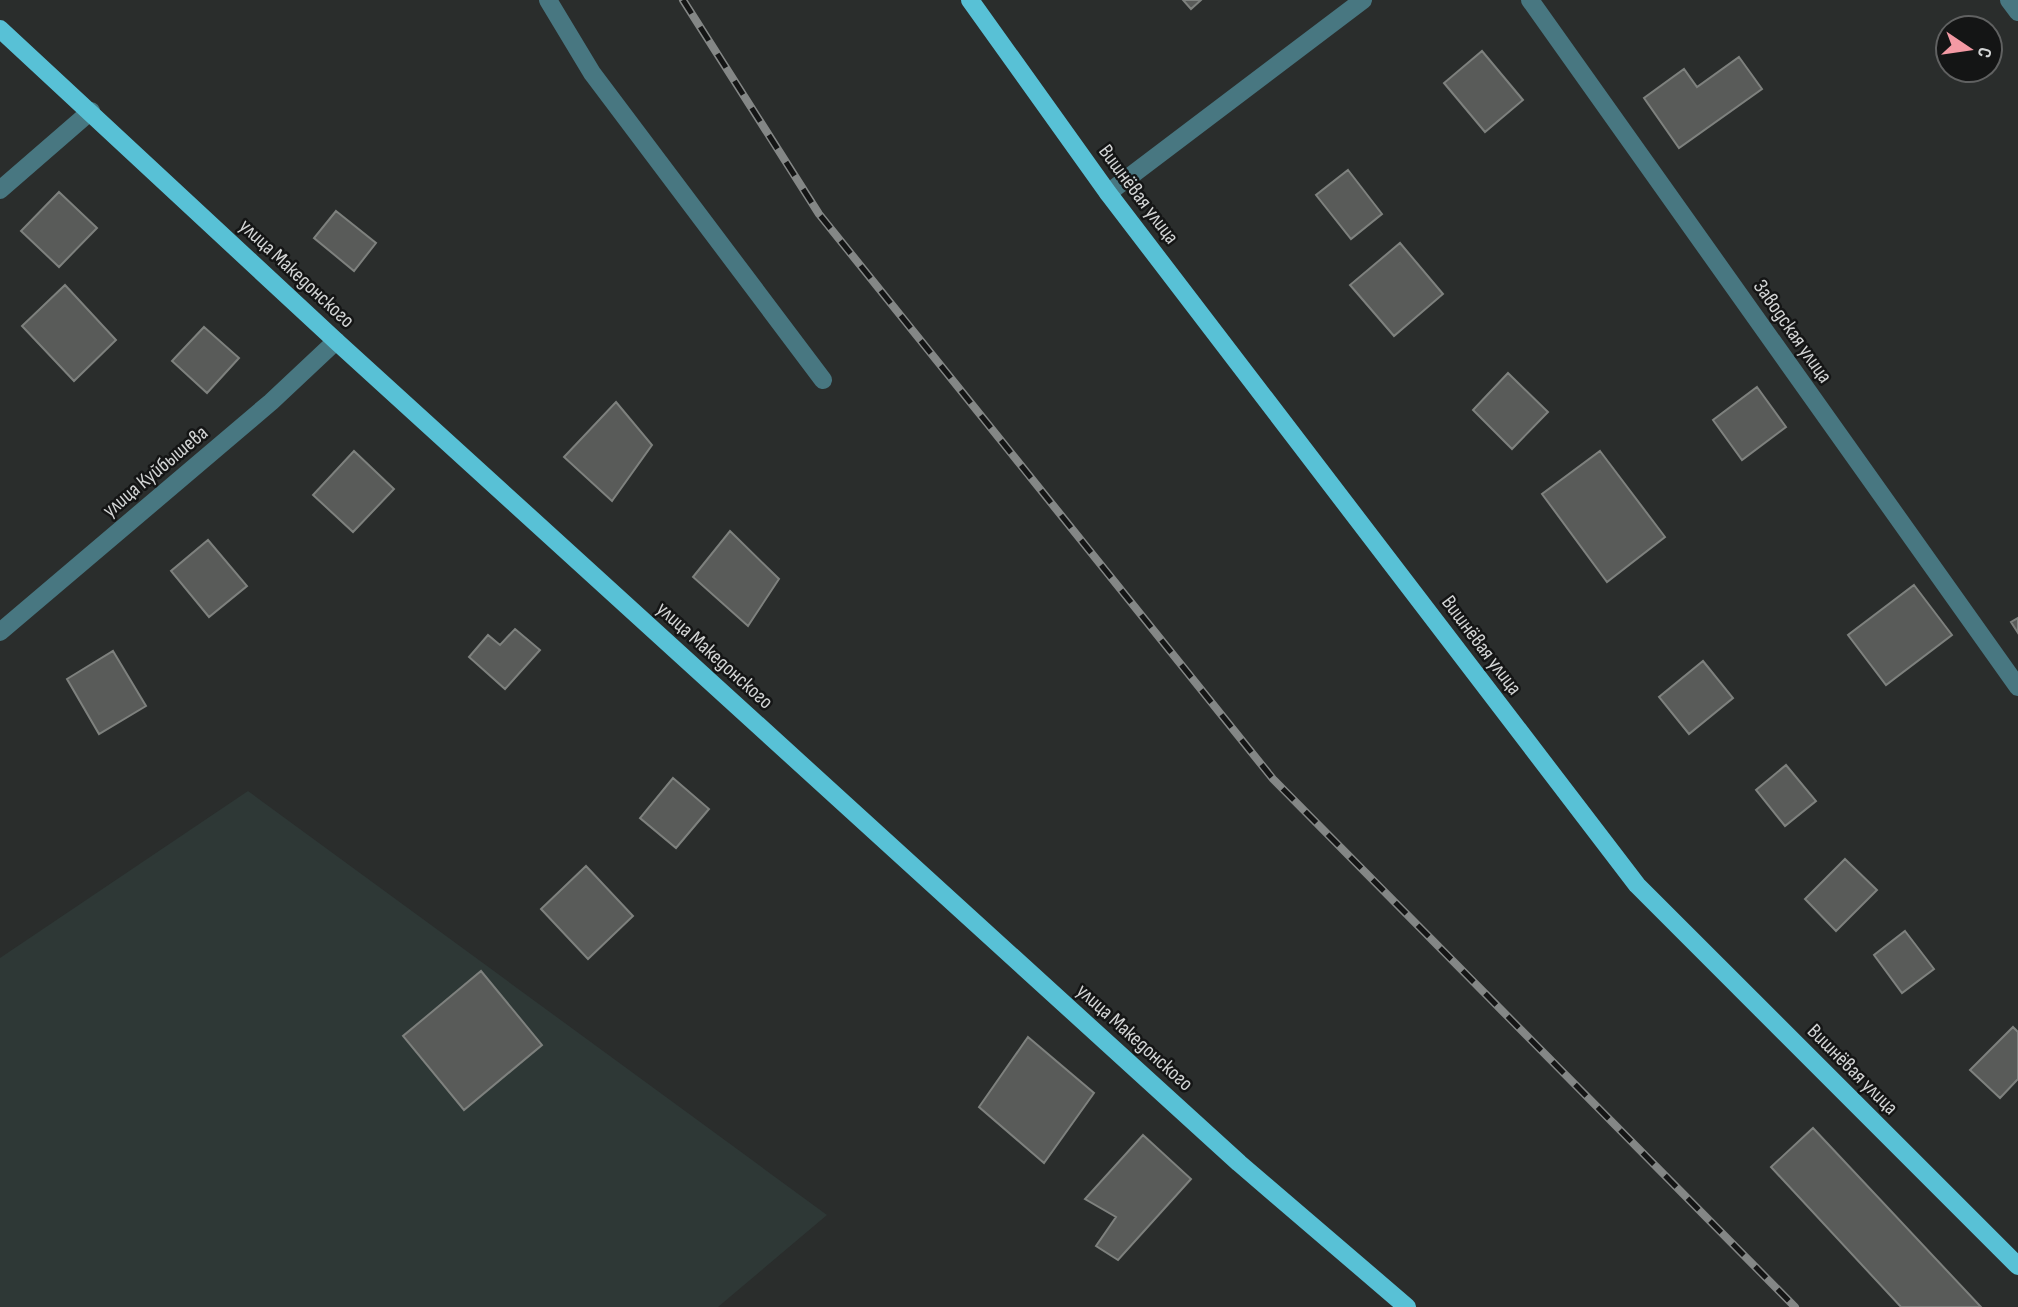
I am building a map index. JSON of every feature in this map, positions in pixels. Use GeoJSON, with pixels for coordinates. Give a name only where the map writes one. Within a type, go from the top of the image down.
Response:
{"type":"FeatureCollection","features":[{"type":"Feature","properties":{"kind":"main road","name":"Вишнёвая улица"},"geometry":{"type":"LineString","coordinates":[[970,0],[1108,193],[1637,885],[2018,1266]]}},
{"type":"Feature","properties":{"kind":"main road","name":"улица Македонского"},"geometry":{"type":"LineString","coordinates":[[0,29],[335,341],[1219,1144],[1408,1307]]}},
{"type":"Feature","properties":{"kind":"street"},"geometry":{"type":"LineString","coordinates":[[548,0],[592,73],[822,380]]}},
{"type":"Feature","properties":{"kind":"street"},"geometry":{"type":"LineString","coordinates":[[1108,193],[1363,0]]}},
{"type":"Feature","properties":{"kind":"street","name":"Заводская улица"},"geometry":{"type":"LineString","coordinates":[[1530,0],[2018,687]]}},
{"type":"Feature","properties":{"kind":"street"},"geometry":{"type":"LineString","coordinates":[[2010,0],[2018,12]]}},
{"type":"Feature","properties":{"kind":"street"},"geometry":{"type":"LineString","coordinates":[[0,190],[90,111]]}},
{"type":"Feature","properties":{"kind":"street","name":"улица Куйбышева"},"geometry":{"type":"LineString","coordinates":[[0,632],[271,402],[335,341]]}},
{"type":"Feature","properties":{"kind":"shaded area"},"geometry":{"type":"Polygon","coordinates":[[[248,791],[827,1215],[718,1307],[0,1307],[0,958],[248,791]]]}},
{"type":"Feature","properties":{"kind":"building"},"geometry":{"type":"Polygon","coordinates":[[[1183,0],[1201,0],[1191,9],[1183,0]]]}},
{"type":"Feature","properties":{"kind":"building"},"geometry":{"type":"Polygon","coordinates":[[[1482,51],[1523,100],[1485,132],[1444,83],[1482,51]]]}},
{"type":"Feature","properties":{"kind":"building"},"geometry":{"type":"Polygon","coordinates":[[[1739,57],[1762,89],[1679,148],[1644,98],[1684,69],[1697,87],[1739,57]]]}},
{"type":"Feature","properties":{"kind":"building"},"geometry":{"type":"Polygon","coordinates":[[[1348,170],[1382,214],[1351,239],[1316,195],[1348,170]]]}},
{"type":"Feature","properties":{"kind":"building"},"geometry":{"type":"Polygon","coordinates":[[[59,192],[97,228],[59,267],[21,231],[59,192]]]}},
{"type":"Feature","properties":{"kind":"building"},"geometry":{"type":"Polygon","coordinates":[[[336,211],[376,243],[354,271],[314,238],[336,211]]]}},
{"type":"Feature","properties":{"kind":"building"},"geometry":{"type":"Polygon","coordinates":[[[1400,243],[1443,294],[1394,336],[1350,285],[1400,243]]]}},
{"type":"Feature","properties":{"kind":"building"},"geometry":{"type":"Polygon","coordinates":[[[65,285],[116,340],[74,381],[22,326],[65,285]]]}},
{"type":"Feature","properties":{"kind":"building"},"geometry":{"type":"Polygon","coordinates":[[[204,327],[239,358],[207,393],[172,361],[204,327]]]}},
{"type":"Feature","properties":{"kind":"building"},"geometry":{"type":"Polygon","coordinates":[[[1508,373],[1548,412],[1512,449],[1473,410],[1508,373]]]}},
{"type":"Feature","properties":{"kind":"building"},"geometry":{"type":"Polygon","coordinates":[[[1757,387],[1786,427],[1742,460],[1713,420],[1757,387]]]}},
{"type":"Feature","properties":{"kind":"building"},"geometry":{"type":"Polygon","coordinates":[[[616,402],[652,445],[612,501],[564,457],[616,402]]]}},
{"type":"Feature","properties":{"kind":"building"},"geometry":{"type":"Polygon","coordinates":[[[354,451],[394,489],[353,532],[313,495],[354,451]]]}},
{"type":"Feature","properties":{"kind":"building"},"geometry":{"type":"Polygon","coordinates":[[[1600,451],[1665,537],[1607,582],[1542,494],[1600,451]]]}},
{"type":"Feature","properties":{"kind":"building"},"geometry":{"type":"Polygon","coordinates":[[[730,531],[779,579],[748,626],[693,577],[730,531]]]}},
{"type":"Feature","properties":{"kind":"building"},"geometry":{"type":"Polygon","coordinates":[[[208,540],[247,586],[209,617],[171,571],[208,540]]]}},
{"type":"Feature","properties":{"kind":"building"},"geometry":{"type":"Polygon","coordinates":[[[1914,585],[1952,635],[1886,685],[1848,635],[1914,585]]]}},
{"type":"Feature","properties":{"kind":"building"},"geometry":{"type":"Polygon","coordinates":[[[2018,618],[2018,633],[2011,622],[2018,618]]]}},
{"type":"Feature","properties":{"kind":"building"},"geometry":{"type":"Polygon","coordinates":[[[515,629],[540,650],[505,689],[469,657],[488,635],[500,645],[515,629]]]}},
{"type":"Feature","properties":{"kind":"building"},"geometry":{"type":"Polygon","coordinates":[[[113,651],[146,706],[99,734],[67,679],[113,651]]]}},
{"type":"Feature","properties":{"kind":"building"},"geometry":{"type":"Polygon","coordinates":[[[1703,661],[1733,698],[1689,734],[1659,697],[1703,661]]]}},
{"type":"Feature","properties":{"kind":"building"},"geometry":{"type":"Polygon","coordinates":[[[1786,765],[1816,801],[1785,826],[1756,790],[1786,765]]]}},
{"type":"Feature","properties":{"kind":"building"},"geometry":{"type":"Polygon","coordinates":[[[673,778],[709,809],[676,848],[640,818],[673,778]]]}},
{"type":"Feature","properties":{"kind":"building"},"geometry":{"type":"Polygon","coordinates":[[[1845,859],[1877,890],[1836,931],[1805,899],[1845,859]]]}},
{"type":"Feature","properties":{"kind":"building"},"geometry":{"type":"Polygon","coordinates":[[[586,866],[633,916],[588,959],[541,909],[586,866]]]}},
{"type":"Feature","properties":{"kind":"building"},"geometry":{"type":"Polygon","coordinates":[[[1905,931],[1934,969],[1902,993],[1874,955],[1905,931]]]}},
{"type":"Feature","properties":{"kind":"building"},"geometry":{"type":"Polygon","coordinates":[[[481,971],[542,1045],[464,1110],[403,1036],[481,971]]]}},
{"type":"Feature","properties":{"kind":"building"},"geometry":{"type":"Polygon","coordinates":[[[2013,1027],[2018,1032],[2018,1079],[2000,1098],[1970,1070],[2013,1027]]]}},
{"type":"Feature","properties":{"kind":"building"},"geometry":{"type":"Polygon","coordinates":[[[1028,1037],[1094,1093],[1044,1163],[979,1107],[1028,1037]]]}},
{"type":"Feature","properties":{"kind":"building"},"geometry":{"type":"Polygon","coordinates":[[[1813,1128],[1981,1307],[1901,1307],[1771,1167],[1813,1128]]]}},
{"type":"Feature","properties":{"kind":"building"},"geometry":{"type":"Polygon","coordinates":[[[1143,1135],[1191,1179],[1118,1260],[1096,1246],[1116,1217],[1085,1199],[1143,1135]]]}},
{"type":"Feature","properties":{"kind":"railway"},"geometry":{"type":"LineString","coordinates":[[683,0],[819,214],[1273,779],[1795,1307]]}}]}
